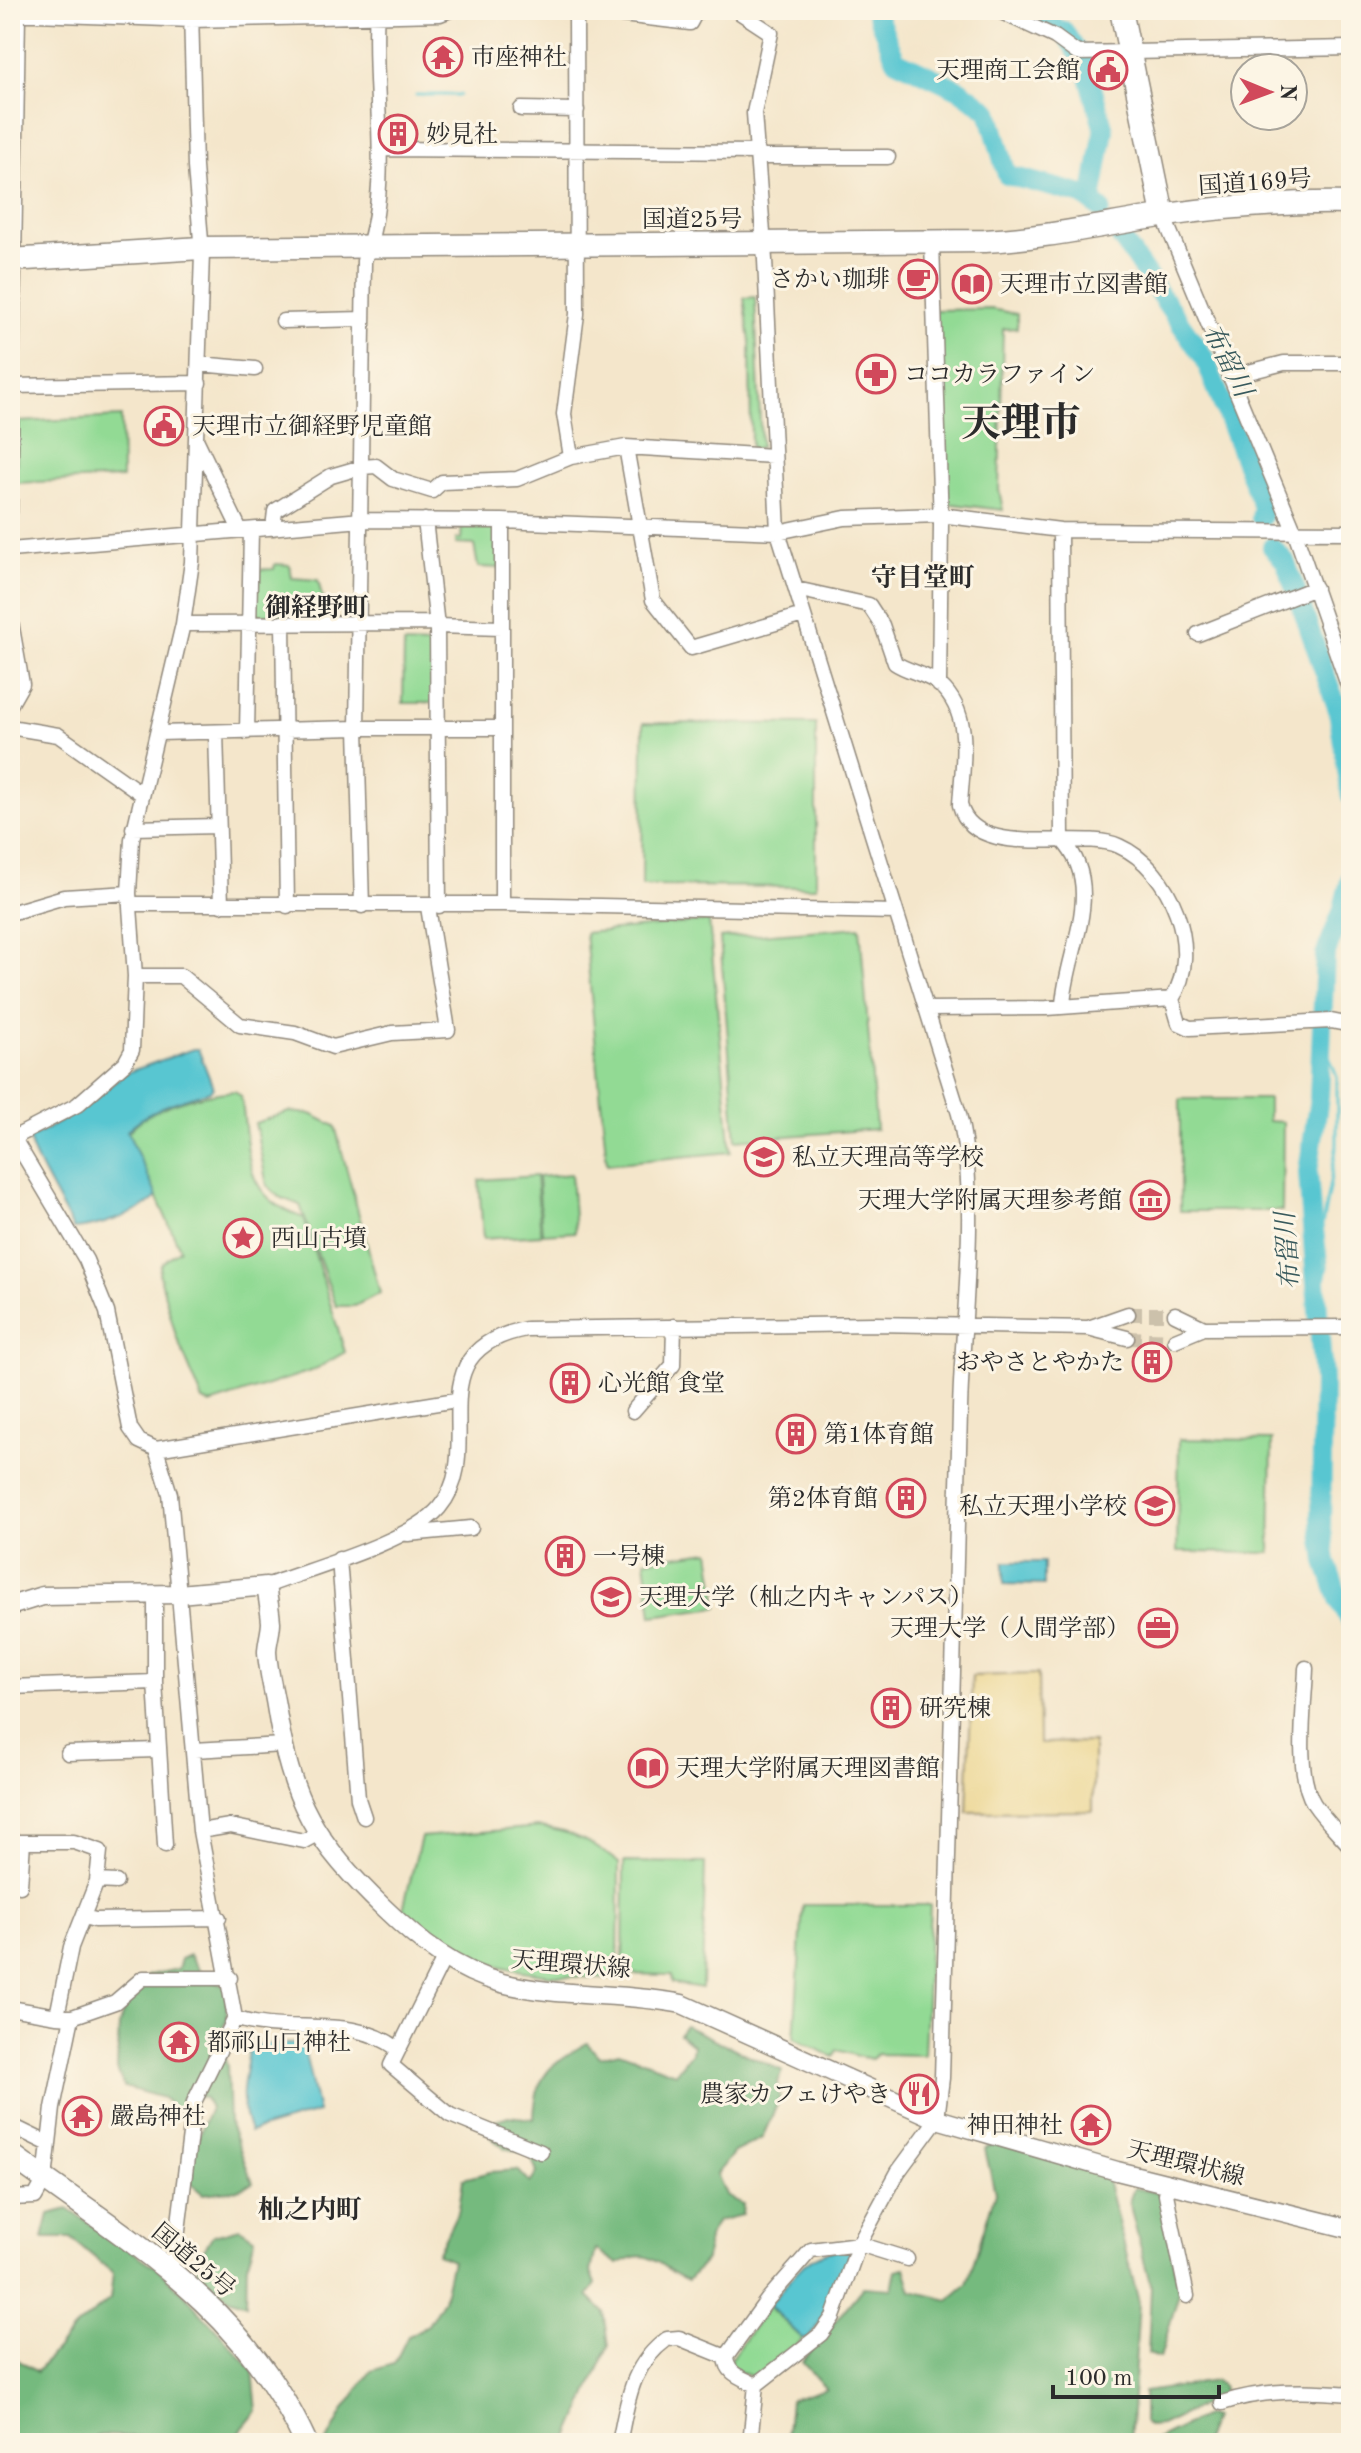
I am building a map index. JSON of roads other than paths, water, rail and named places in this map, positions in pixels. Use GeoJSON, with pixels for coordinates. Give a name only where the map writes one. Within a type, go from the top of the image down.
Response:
{"type":"FeatureCollection","features":[{"type":"Feature","properties":{"kind":"highway"},"geometry":{"type":"LineString","coordinates":[[1121,10],[1163,215]]}},
{"type":"Feature","properties":{"kind":"highway","name":"国道169号"},"geometry":{"type":"LineString","coordinates":[[1163,215],[1265,204],[1351,203]]}},
{"type":"Feature","properties":{"kind":"highway","name":"国道25号"},"geometry":{"type":"LineString","coordinates":[[13,260],[201,248],[932,242],[1049,236],[1163,215]]}},
{"type":"Feature","properties":{"kind":"highway","name":"国道25号"},"geometry":{"type":"LineString","coordinates":[[10,2154],[169,2268],[234,2331],[284,2399],[306,2443]]}},
{"type":"Feature","properties":{"kind":"main road","name":"天理環状線"},"geometry":{"type":"LineString","coordinates":[[266,1586],[271,1623],[267,1653],[283,1745],[295,1792],[317,1834],[379,1903],[415,1937],[444,1958],[498,1982],[522,1988],[640,1995],[682,2004],[937,2119],[1168,2183],[1351,2229]]}},
{"type":"Feature","properties":{"kind":"main road"},"geometry":{"type":"LineString","coordinates":[[10,1606],[42,1596],[179,1594],[266,1586]]}},
{"type":"Feature","properties":{"kind":"street"},"geometry":{"type":"LineString","coordinates":[[10,512],[14,14],[440,14],[450,10]]}},
{"type":"Feature","properties":{"kind":"street"},"geometry":{"type":"LineString","coordinates":[[571,457],[564,414],[577,314],[578,10],[690,23],[697,10]]}},
{"type":"Feature","properties":{"kind":"street"},"geometry":{"type":"LineString","coordinates":[[736,10],[771,33],[754,113],[778,532],[959,1114],[969,1168],[962,1325],[943,2063],[937,2119],[898,2172],[859,2244],[841,2300],[821,2334],[756,2385],[750,2443]]}},
{"type":"Feature","properties":{"kind":"street"},"geometry":{"type":"LineString","coordinates":[[997,10],[1081,53],[1351,48]]}},
{"type":"Feature","properties":{"kind":"street"},"geometry":{"type":"LineString","coordinates":[[362,906],[357,728],[363,319],[364,261],[373,238],[380,149],[376,12]]}},
{"type":"Feature","properties":{"kind":"street"},"geometry":{"type":"LineString","coordinates":[[192,15],[195,167],[201,248],[199,383],[190,581],[159,733],[133,828],[130,898],[135,976],[132,1050],[125,1063],[77,1105],[19,1135],[16,1142],[86,1260],[107,1312],[130,1428],[139,1441],[156,1449],[456,1400]]}},
{"type":"Feature","properties":{"kind":"street"},"geometry":{"type":"LineString","coordinates":[[521,109],[577,110]]}},
{"type":"Feature","properties":{"kind":"street"},"geometry":{"type":"LineString","coordinates":[[380,149],[888,157]]}},
{"type":"Feature","properties":{"kind":"street"},"geometry":{"type":"LineString","coordinates":[[1163,215],[1294,530],[1309,590],[1351,694]]}},
{"type":"Feature","properties":{"kind":"street"},"geometry":{"type":"LineString","coordinates":[[932,242],[940,515],[939,685]]}},
{"type":"Feature","properties":{"kind":"street"},"geometry":{"type":"LineString","coordinates":[[283,321],[363,319]]}},
{"type":"Feature","properties":{"kind":"street"},"geometry":{"type":"LineString","coordinates":[[1229,377],[1284,363],[1351,363]]}},
{"type":"Feature","properties":{"kind":"street"},"geometry":{"type":"LineString","coordinates":[[199,364],[255,369]]}},
{"type":"Feature","properties":{"kind":"street"},"geometry":{"type":"LineString","coordinates":[[12,386],[199,383]]}},
{"type":"Feature","properties":{"kind":"street"},"geometry":{"type":"LineString","coordinates":[[196,439],[246,530],[249,624],[247,732]]}},
{"type":"Feature","properties":{"kind":"street"},"geometry":{"type":"LineString","coordinates":[[273,528],[275,511],[331,476],[362,467],[376,466],[393,479],[432,491],[442,482],[517,479],[571,457],[626,447],[773,456]]}},
{"type":"Feature","properties":{"kind":"street"},"geometry":{"type":"LineString","coordinates":[[626,447],[653,600],[691,648],[803,615]]}},
{"type":"Feature","properties":{"kind":"street"},"geometry":{"type":"LineString","coordinates":[[10,550],[362,520],[502,521],[778,532],[845,518],[940,515],[1060,530],[1351,532]]}},
{"type":"Feature","properties":{"kind":"street"},"geometry":{"type":"LineString","coordinates":[[135,976],[181,976],[240,1025],[295,1033],[333,1047],[392,1033],[448,1030],[434,906],[437,625],[425,520]]}},
{"type":"Feature","properties":{"kind":"street"},"geometry":{"type":"LineString","coordinates":[[502,521],[499,728],[502,904]]}},
{"type":"Feature","properties":{"kind":"street"},"geometry":{"type":"LineString","coordinates":[[1060,530],[1062,840],[1077,860],[1084,905],[1064,980],[1063,1005]]}},
{"type":"Feature","properties":{"kind":"street"},"geometry":{"type":"LineString","coordinates":[[796,589],[869,605],[882,625],[895,663],[939,685],[962,719],[962,812],[977,827],[1001,838],[1118,845],[1145,865],[1178,913],[1184,956],[1181,985],[1172,999],[1179,1023],[1190,1028],[1331,1021],[1351,1025]]}},
{"type":"Feature","properties":{"kind":"street"},"geometry":{"type":"LineString","coordinates":[[1198,634],[1309,590]]}},
{"type":"Feature","properties":{"kind":"street"},"geometry":{"type":"LineString","coordinates":[[10,592],[11,622],[22,684],[10,705]]}},
{"type":"Feature","properties":{"kind":"street"},"geometry":{"type":"LineString","coordinates":[[183,624],[359,622],[501,628]]}},
{"type":"Feature","properties":{"kind":"street"},"geometry":{"type":"LineString","coordinates":[[283,623],[282,731],[287,906]]}},
{"type":"Feature","properties":{"kind":"street"},"geometry":{"type":"LineString","coordinates":[[10,727],[58,735],[142,794]]}},
{"type":"Feature","properties":{"kind":"street"},"geometry":{"type":"LineString","coordinates":[[159,733],[499,728]]}},
{"type":"Feature","properties":{"kind":"street"},"geometry":{"type":"LineString","coordinates":[[216,732],[221,905]]}},
{"type":"Feature","properties":{"kind":"street"},"geometry":{"type":"LineString","coordinates":[[133,828],[218,826]]}},
{"type":"Feature","properties":{"kind":"street"},"geometry":{"type":"LineString","coordinates":[[10,913],[64,897],[221,905],[502,904],[896,912]]}},
{"type":"Feature","properties":{"kind":"street"},"geometry":{"type":"LineString","coordinates":[[927,1009],[1172,999]]}},
{"type":"Feature","properties":{"kind":"street"},"geometry":{"type":"LineString","coordinates":[[1088,1328],[1128,1314]]}},
{"type":"Feature","properties":{"kind":"street"},"geometry":{"type":"LineString","coordinates":[[1175,1314],[1204,1328]]}},
{"type":"Feature","properties":{"kind":"street"},"geometry":{"type":"LineString","coordinates":[[266,1586],[421,1524],[447,1498],[460,1459],[456,1400],[464,1373],[474,1357],[509,1332],[674,1326],[962,1325],[1088,1328],[1127,1338]]}},
{"type":"Feature","properties":{"kind":"street"},"geometry":{"type":"LineString","coordinates":[[633,1411],[673,1365],[674,1326]]}},
{"type":"Feature","properties":{"kind":"street"},"geometry":{"type":"LineString","coordinates":[[1175,1340],[1204,1328],[1347,1327]]}},
{"type":"Feature","properties":{"kind":"street"},"geometry":{"type":"LineString","coordinates":[[156,1449],[170,1494],[200,1831],[219,1918],[235,2018],[194,2102],[175,2255],[169,2268]]}},
{"type":"Feature","properties":{"kind":"street"},"geometry":{"type":"LineString","coordinates":[[396,1536],[471,1528]]}},
{"type":"Feature","properties":{"kind":"street"},"geometry":{"type":"LineString","coordinates":[[339,1559],[358,1799],[364,1817]]}},
{"type":"Feature","properties":{"kind":"street"},"geometry":{"type":"LineString","coordinates":[[155,1595],[156,1750],[165,1845]]}},
{"type":"Feature","properties":{"kind":"street"},"geometry":{"type":"LineString","coordinates":[[1306,1668],[1303,1759],[1308,1790],[1314,1803],[1351,1847]]}},
{"type":"Feature","properties":{"kind":"street"},"geometry":{"type":"LineString","coordinates":[[10,1687],[155,1682]]}},
{"type":"Feature","properties":{"kind":"street"},"geometry":{"type":"LineString","coordinates":[[194,1750],[283,1745]]}},
{"type":"Feature","properties":{"kind":"street"},"geometry":{"type":"LineString","coordinates":[[68,1753],[156,1750]]}},
{"type":"Feature","properties":{"kind":"street"},"geometry":{"type":"LineString","coordinates":[[200,1831],[230,1826],[304,1841],[317,1834]]}},
{"type":"Feature","properties":{"kind":"street"},"geometry":{"type":"LineString","coordinates":[[10,2198],[35,2197],[45,2179],[71,1947],[97,1881],[99,1849],[74,1842],[17,1842],[20,1886]]}},
{"type":"Feature","properties":{"kind":"street"},"geometry":{"type":"LineString","coordinates":[[97,1881],[116,1882]]}},
{"type":"Feature","properties":{"kind":"street"},"geometry":{"type":"LineString","coordinates":[[84,1917],[95,1920],[219,1918]]}},
{"type":"Feature","properties":{"kind":"street"},"geometry":{"type":"LineString","coordinates":[[444,1958],[412,2029],[391,2065],[443,2111],[541,2152]]}},
{"type":"Feature","properties":{"kind":"street"},"geometry":{"type":"LineString","coordinates":[[10,2008],[64,2016],[115,2002],[143,1978],[230,1978]]}},
{"type":"Feature","properties":{"kind":"street"},"geometry":{"type":"LineString","coordinates":[[235,2018],[257,2026],[339,2027],[385,2039],[398,2049]]}},
{"type":"Feature","properties":{"kind":"street"},"geometry":{"type":"LineString","coordinates":[[10,2125],[49,2144]]}},
{"type":"Feature","properties":{"kind":"street"},"geometry":{"type":"LineString","coordinates":[[1168,2183],[1166,2194],[1187,2296]]}},
{"type":"Feature","properties":{"kind":"street"},"geometry":{"type":"LineString","coordinates":[[756,2385],[732,2373],[727,2367],[726,2357],[768,2299],[811,2250],[859,2244],[907,2259]]}},
{"type":"Feature","properties":{"kind":"street"},"geometry":{"type":"LineString","coordinates":[[619,2443],[631,2385],[639,2367],[657,2346],[674,2337],[726,2357]]}},
{"type":"Feature","properties":{"kind":"street"},"geometry":{"type":"LineString","coordinates":[[1222,2403],[1250,2394],[1351,2394]]}},
{"type":"Feature","properties":{"kind":"water"},"geometry":{"type":"Polygon","coordinates":[[[198,1049],[213,1087],[210,1091],[155,1111],[127,1131],[157,1196],[141,1208],[118,1218],[73,1229],[35,1156],[30,1139],[88,1105],[123,1074],[198,1049]]]}},
{"type":"Feature","properties":{"kind":"water"},"geometry":{"type":"Polygon","coordinates":[[[1004,1562],[1044,1562],[1044,1585],[1004,1584],[1004,1562]]]}},
{"type":"Feature","properties":{"kind":"water"},"geometry":{"type":"Polygon","coordinates":[[[260,2044],[293,2044],[304,2049],[318,2112],[250,2132],[244,2111],[244,2083],[249,2052],[260,2044]]]}},
{"type":"Feature","properties":{"kind":"water"},"geometry":{"type":"Polygon","coordinates":[[[852,2248],[833,2303],[808,2339],[803,2339],[769,2305],[813,2258],[852,2248]]]}},
{"type":"Feature","properties":{"kind":"waterway","name":"布留川"},"geometry":{"type":"LineString","coordinates":[[875,10],[896,60],[960,90],[989,111],[1007,175],[1083,195],[1101,209]]}},
{"type":"Feature","properties":{"kind":"waterway"},"geometry":{"type":"LineString","coordinates":[[1019,14],[1064,31],[1086,66],[1104,130],[1092,200]]}},
{"type":"Feature","properties":{"kind":"waterway"},"geometry":{"type":"LineString","coordinates":[[416,95],[460,95]]}},
{"type":"Feature","properties":{"kind":"waterway","name":"布留川"},"geometry":{"type":"LineString","coordinates":[[1121,238],[1205,359],[1263,507],[1261,518]]}},
{"type":"Feature","properties":{"kind":"waterway","name":"布留川"},"geometry":{"type":"LineString","coordinates":[[1272,547],[1285,561],[1338,710],[1351,796]]}},
{"type":"Feature","properties":{"kind":"waterway","name":"布留川"},"geometry":{"type":"LineString","coordinates":[[1351,877],[1342,912],[1325,955],[1319,1098],[1308,1172],[1323,1380],[1321,1523],[1326,1562],[1340,1602],[1351,1622]]}},
{"type":"Feature","properties":{"kind":"waterway"},"geometry":{"type":"LineString","coordinates":[[1319,1306],[1327,1266],[1322,1226],[1337,1144],[1337,1077],[1322,1036]]}},
{"type":"Feature","properties":{"kind":"tunnel"},"geometry":{"type":"LineString","coordinates":[[1128,1314],[1175,1314]]}},
{"type":"Feature","properties":{"kind":"tunnel"},"geometry":{"type":"LineString","coordinates":[[1127,1338],[1175,1340]]}},
{"type":"Feature","properties":{"kind":"place","name":"市座神社"},"geometry":{"type":"Point","coordinates":[443,57]}},
{"type":"Feature","properties":{"kind":"place","name":"天理商工会館"},"geometry":{"type":"Point","coordinates":[1108,70]}},
{"type":"Feature","properties":{"kind":"place","name":"妙見社"},"geometry":{"type":"Point","coordinates":[398,134]}},
{"type":"Feature","properties":{"kind":"place","name":"さかい珈琲"},"geometry":{"type":"Point","coordinates":[918,279]}},
{"type":"Feature","properties":{"kind":"place","name":"天理市立図書館"},"geometry":{"type":"Point","coordinates":[972,284]}},
{"type":"Feature","properties":{"kind":"place","name":"ココカラファイン"},"geometry":{"type":"Point","coordinates":[876,374]}},
{"type":"Feature","properties":{"kind":"place","name":"天理市立御経野児童館"},"geometry":{"type":"Point","coordinates":[164,426]}},
{"type":"Feature","properties":{"kind":"place","name":"私立天理高等学校"},"geometry":{"type":"Point","coordinates":[764,1157]}},
{"type":"Feature","properties":{"kind":"place","name":"天理大学附属天理参考館"},"geometry":{"type":"Point","coordinates":[1150,1200]}},
{"type":"Feature","properties":{"kind":"place","name":"西山古墳"},"geometry":{"type":"Point","coordinates":[243,1238]}},
{"type":"Feature","properties":{"kind":"place","name":"おやさとやかた"},"geometry":{"type":"Point","coordinates":[1152,1362]}},
{"type":"Feature","properties":{"kind":"place","name":"心光館 食堂"},"geometry":{"type":"Point","coordinates":[570,1383]}},
{"type":"Feature","properties":{"kind":"place","name":"第1体育館"},"geometry":{"type":"Point","coordinates":[796,1434]}},
{"type":"Feature","properties":{"kind":"place","name":"第2体育館"},"geometry":{"type":"Point","coordinates":[906,1498]}},
{"type":"Feature","properties":{"kind":"place","name":"私立天理小学校"},"geometry":{"type":"Point","coordinates":[1155,1506]}},
{"type":"Feature","properties":{"kind":"place","name":"一号棟"},"geometry":{"type":"Point","coordinates":[565,1556]}},
{"type":"Feature","properties":{"kind":"place","name":"天理大学（杣之内キャンパス）"},"geometry":{"type":"Point","coordinates":[611,1597]}},
{"type":"Feature","properties":{"kind":"place","name":"天理大学（人間学部）"},"geometry":{"type":"Point","coordinates":[1158,1628]}},
{"type":"Feature","properties":{"kind":"place","name":"研究棟"},"geometry":{"type":"Point","coordinates":[891,1708]}},
{"type":"Feature","properties":{"kind":"place","name":"天理大学附属天理図書館"},"geometry":{"type":"Point","coordinates":[648,1768]}},
{"type":"Feature","properties":{"kind":"place","name":"都祁山口神社"},"geometry":{"type":"Point","coordinates":[179,2042]}},
{"type":"Feature","properties":{"kind":"place","name":"農家カフェけやき"},"geometry":{"type":"Point","coordinates":[919,2094]}},
{"type":"Feature","properties":{"kind":"place","name":"嚴島神社"},"geometry":{"type":"Point","coordinates":[82,2116]}},
{"type":"Feature","properties":{"kind":"place","name":"神田神社"},"geometry":{"type":"Point","coordinates":[1091,2125]}},
{"type":"Feature","properties":{"kind":"district","name":"天理市"},"geometry":{"type":"Point","coordinates":[1021,422]}},
{"type":"Feature","properties":{"kind":"district","name":"守目堂町"},"geometry":{"type":"Point","coordinates":[923,577]}},
{"type":"Feature","properties":{"kind":"district","name":"御経野町"},"geometry":{"type":"Point","coordinates":[317,607]}},
{"type":"Feature","properties":{"kind":"district","name":"杣之内町"},"geometry":{"type":"Point","coordinates":[310,2209]}}]}
